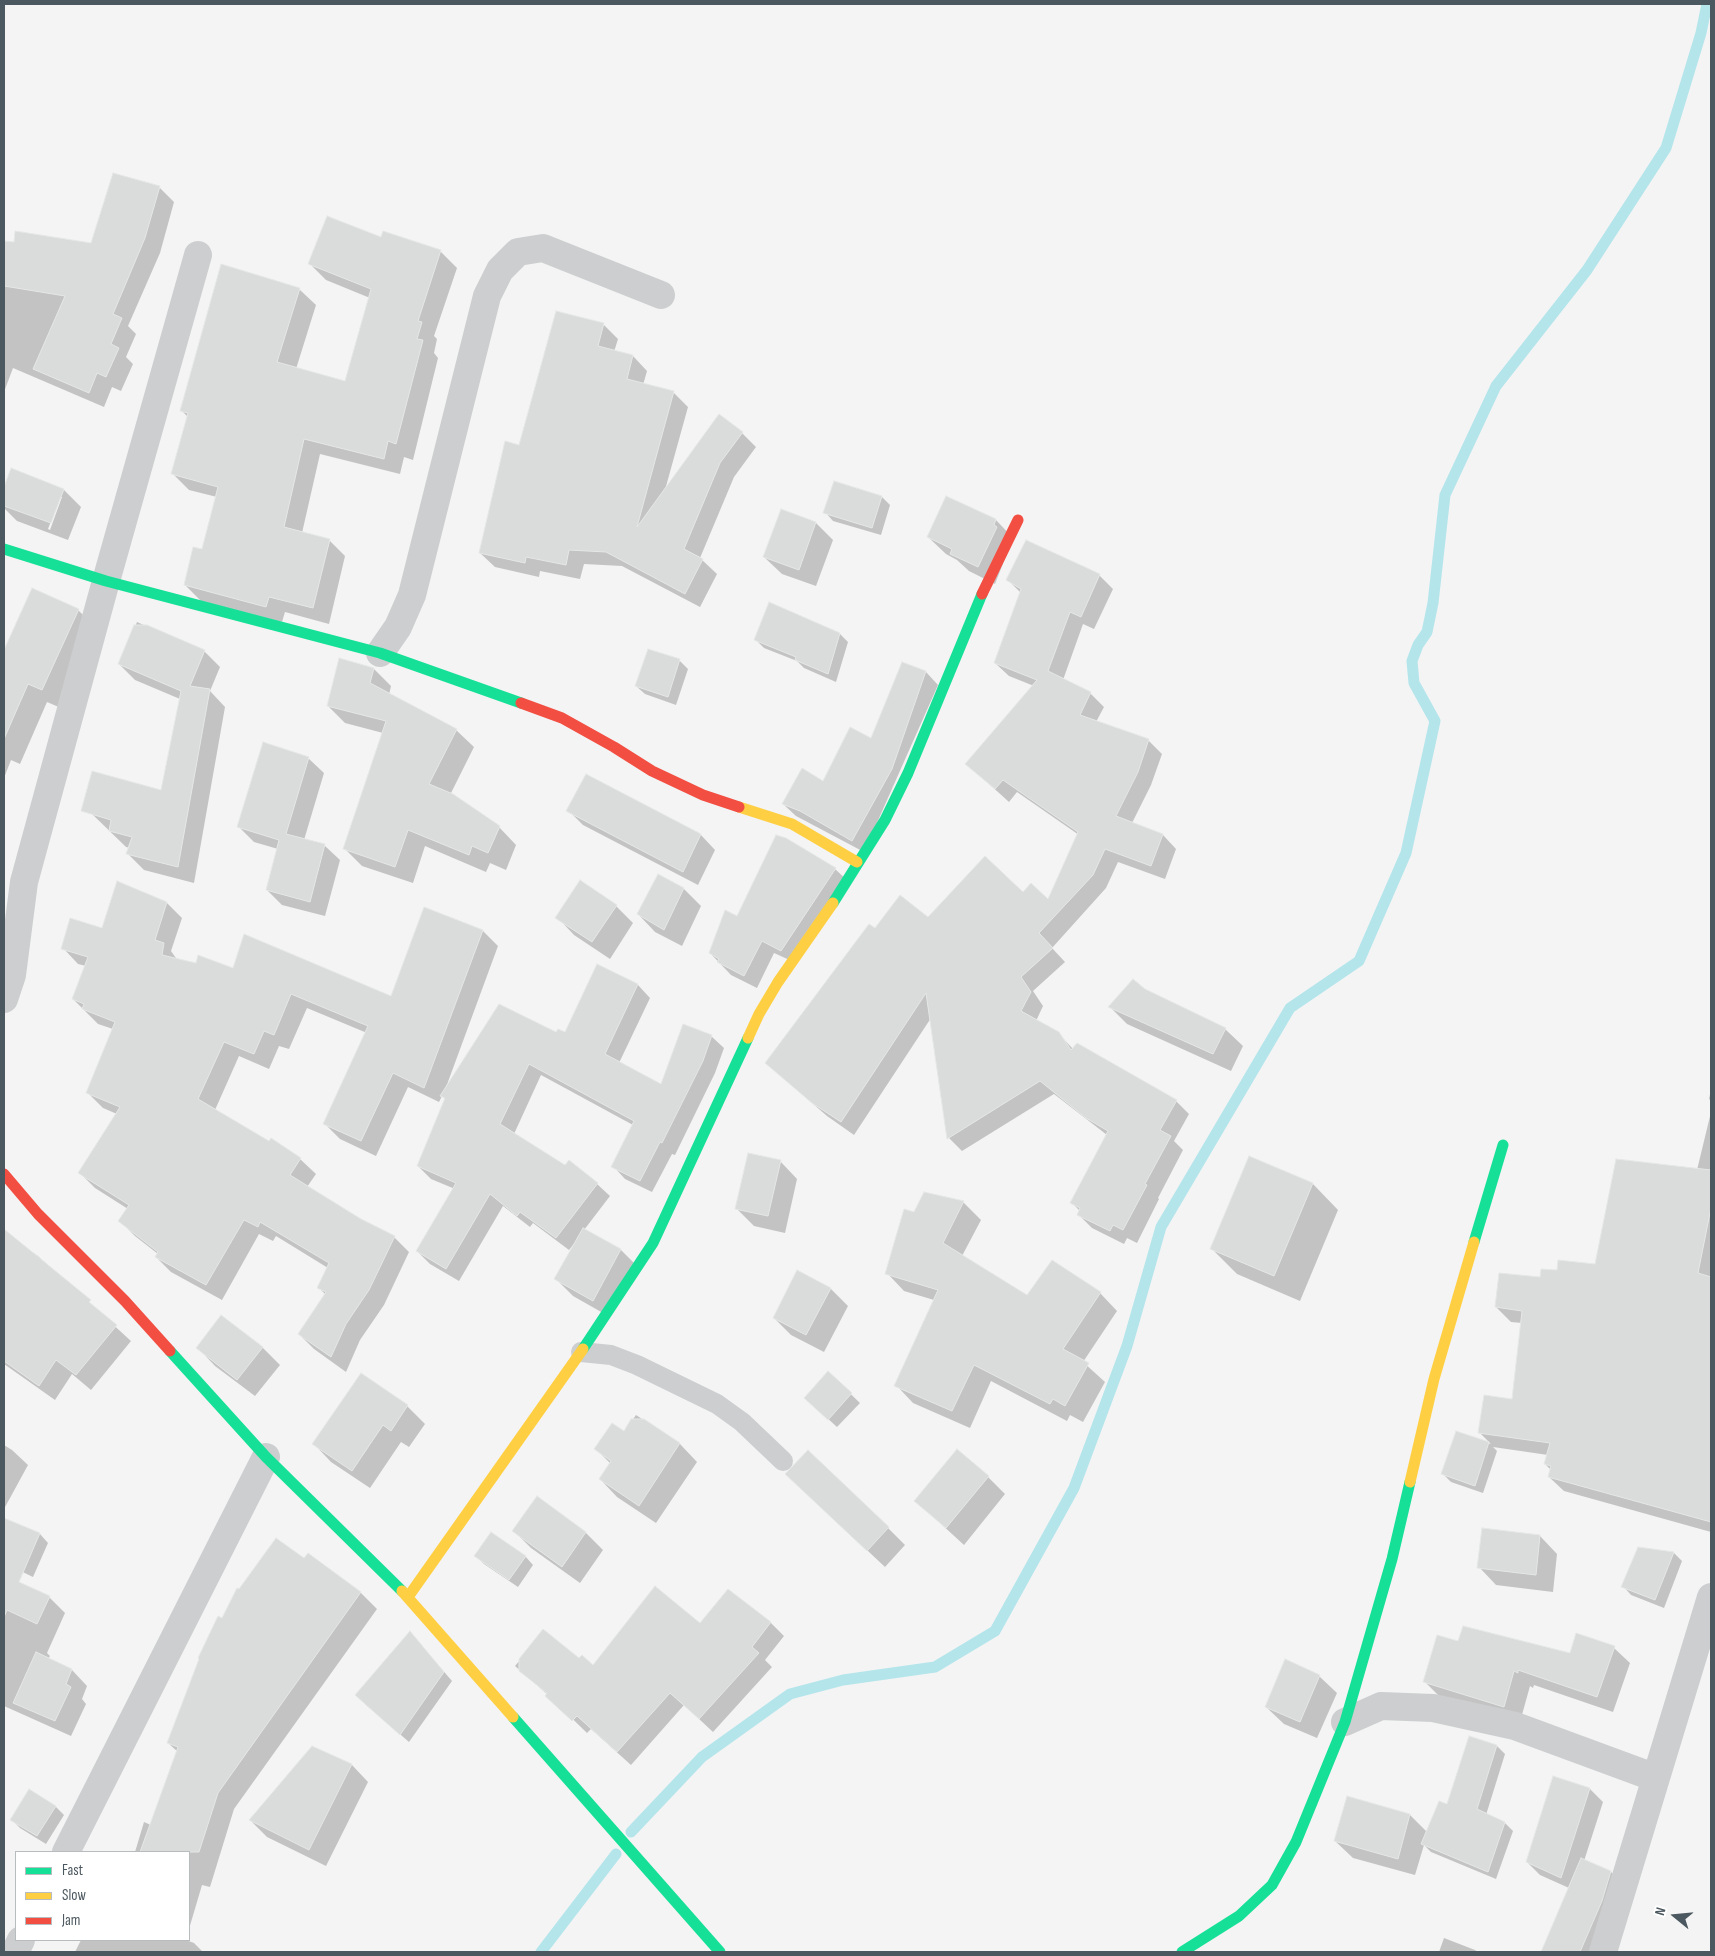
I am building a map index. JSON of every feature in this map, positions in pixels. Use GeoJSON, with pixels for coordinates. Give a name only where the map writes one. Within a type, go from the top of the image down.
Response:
{"type":"FeatureCollection","features":[{"type":"Feature","properties":{"kind":"street"},"geometry":{"type":"LineString","coordinates":[[380,653],[398,627],[412,595],[487,296],[500,270],[518,252],[543,248],[661,295]]}},
{"type":"Feature","properties":{"kind":"street"},"geometry":{"type":"LineString","coordinates":[[4,999],[12,975],[24,882],[198,255]]}},
{"type":"Feature","properties":{"kind":"street"},"geometry":{"type":"LineString","coordinates":[[408,1596],[581,1352],[653,1243],[759,1014],[885,820],[908,773],[974,611],[1018,520]]}},
{"type":"Feature","properties":{"kind":"street"},"geometry":{"type":"LineString","coordinates":[[4,549],[106,581],[380,653],[562,718],[652,771],[703,795],[792,824],[857,862]]}},
{"type":"Feature","properties":{"kind":"street"},"geometry":{"type":"LineString","coordinates":[[1182,1952],[1239,1916],[1272,1885],[1296,1842],[1344,1722],[1392,1559],[1434,1379],[1503,1145]]}},
{"type":"Feature","properties":{"kind":"street"},"geometry":{"type":"LineString","coordinates":[[4,1174],[38,1214],[125,1301],[266,1457],[408,1596],[720,1952]]}},
{"type":"Feature","properties":{"kind":"street"},"geometry":{"type":"LineString","coordinates":[[67,1851],[266,1457]]}},
{"type":"Feature","properties":{"kind":"street"},"geometry":{"type":"LineString","coordinates":[[1603,1952],[1711,1597]]}},
{"type":"Feature","properties":{"kind":"street"},"geometry":{"type":"LineString","coordinates":[[1344,1722],[1381,1706],[1433,1708],[1515,1726],[1656,1778]]}},
{"type":"Feature","properties":{"kind":"lane"},"geometry":{"type":"LineString","coordinates":[[581,1352],[611,1355],[637,1365],[717,1404],[742,1422],[783,1461]]}},
{"type":"Feature","properties":{"kind":"building"},"geometry":{"type":"Polygon","coordinates":[[[113,173],[160,186],[145,238],[113,314],[122,318],[111,344],[119,348],[106,377],[97,373],[89,393],[33,369],[65,296],[4,286],[4,241],[14,242],[15,231],[91,243],[113,173]]]}},
{"type":"Feature","properties":{"kind":"building"},"geometry":{"type":"Polygon","coordinates":[[[327,216],[381,237],[383,231],[441,250],[418,321],[422,322],[417,339],[423,340],[396,444],[388,441],[384,459],[304,439],[284,527],[330,539],[313,608],[269,597],[266,607],[184,585],[193,547],[202,549],[218,487],[171,474],[188,413],[180,411],[221,264],[300,288],[277,362],[345,381],[371,289],[308,264],[327,216]]]}},
{"type":"Feature","properties":{"kind":"building"},"geometry":{"type":"Polygon","coordinates":[[[556,311],[604,323],[598,346],[633,355],[627,379],[674,391],[637,527],[719,414],[743,432],[720,463],[684,549],[703,559],[685,594],[606,552],[569,550],[566,565],[526,557],[525,563],[479,553],[505,441],[519,445],[556,311]]]}},
{"type":"Feature","properties":{"kind":"building"},"geometry":{"type":"Polygon","coordinates":[[[11,468],[64,489],[51,523],[4,506],[4,487],[11,468]]]}},
{"type":"Feature","properties":{"kind":"building"},"geometry":{"type":"Polygon","coordinates":[[[834,481],[882,496],[872,528],[823,513],[834,481]]]}},
{"type":"Feature","properties":{"kind":"building"},"geometry":{"type":"Polygon","coordinates":[[[946,496],[996,519],[994,525],[997,527],[978,567],[950,554],[952,549],[927,537],[946,496]]]}},
{"type":"Feature","properties":{"kind":"building"},"geometry":{"type":"Polygon","coordinates":[[[781,509],[816,522],[799,570],[763,557],[781,509]]]}},
{"type":"Feature","properties":{"kind":"building"},"geometry":{"type":"Polygon","coordinates":[[[1026,540],[1100,574],[1081,617],[1070,612],[1048,671],[1091,692],[1080,715],[1149,739],[1138,772],[1116,816],[1163,834],[1151,866],[1105,849],[1093,875],[1039,933],[1053,948],[1021,977],[1031,992],[1021,1011],[1059,1032],[1071,1050],[1077,1043],[1177,1100],[1160,1130],[1171,1136],[1123,1230],[1113,1225],[1110,1231],[1077,1215],[1080,1208],[1070,1203],[1108,1131],[1086,1118],[1040,1081],[947,1139],[926,993],[841,1122],[812,1103],[765,1063],[869,924],[875,928],[900,895],[928,917],[985,856],[1023,892],[1031,883],[1048,899],[1078,832],[1003,780],[995,789],[965,764],[1037,680],[994,663],[1021,589],[1006,580],[1026,540]]]}},
{"type":"Feature","properties":{"kind":"building"},"geometry":{"type":"Polygon","coordinates":[[[32,588],[79,609],[42,690],[28,684],[4,739],[4,650],[32,588]]]}},
{"type":"Feature","properties":{"kind":"building"},"geometry":{"type":"Polygon","coordinates":[[[769,602],[840,633],[828,674],[795,660],[796,657],[754,640],[769,602]]]}},
{"type":"Feature","properties":{"kind":"building"},"geometry":{"type":"Polygon","coordinates":[[[134,625],[147,625],[205,650],[190,686],[210,689],[178,867],[126,854],[132,837],[109,831],[111,820],[81,811],[92,771],[161,790],[181,691],[118,664],[134,625]]]}},
{"type":"Feature","properties":{"kind":"building"},"geometry":{"type":"Polygon","coordinates":[[[648,649],[680,659],[668,697],[635,686],[648,649]]]}},
{"type":"Feature","properties":{"kind":"building"},"geometry":{"type":"Polygon","coordinates":[[[339,658],[374,668],[370,683],[457,729],[429,784],[453,794],[500,826],[488,853],[472,846],[469,855],[408,830],[395,867],[343,849],[386,721],[327,706],[339,658]]]}},
{"type":"Feature","properties":{"kind":"building"},"geometry":{"type":"Polygon","coordinates":[[[902,662],[926,671],[892,769],[852,841],[800,811],[782,804],[802,768],[823,781],[850,727],[871,738],[902,662]]]}},
{"type":"Feature","properties":{"kind":"building"},"geometry":{"type":"Polygon","coordinates":[[[263,742],[309,757],[286,834],[325,844],[310,902],[266,890],[279,840],[237,827],[263,742]]]}},
{"type":"Feature","properties":{"kind":"building"},"geometry":{"type":"Polygon","coordinates":[[[586,774],[701,834],[683,872],[566,811],[586,774]]]}},
{"type":"Feature","properties":{"kind":"building"},"geometry":{"type":"Polygon","coordinates":[[[776,835],[786,838],[836,868],[781,951],[762,941],[744,976],[717,962],[719,959],[709,953],[725,910],[737,916],[776,835]]]}},
{"type":"Feature","properties":{"kind":"building"},"geometry":{"type":"Polygon","coordinates":[[[658,874],[684,888],[664,930],[637,914],[658,874]]]}},
{"type":"Feature","properties":{"kind":"building"},"geometry":{"type":"Polygon","coordinates":[[[580,880],[617,905],[592,942],[555,918],[580,880]]]}},
{"type":"Feature","properties":{"kind":"building"},"geometry":{"type":"Polygon","coordinates":[[[117,881],[167,902],[155,940],[164,943],[162,955],[196,963],[198,955],[233,968],[244,934],[391,996],[424,907],[483,930],[424,1088],[393,1073],[361,1141],[323,1124],[368,1026],[291,994],[274,1035],[264,1031],[254,1054],[224,1042],[198,1099],[269,1141],[271,1138],[301,1158],[290,1175],[361,1219],[395,1236],[369,1290],[346,1324],[331,1357],[298,1334],[326,1292],[317,1288],[329,1263],[260,1222],[258,1227],[244,1220],[206,1285],[155,1257],[158,1252],[118,1221],[129,1205],[78,1173],[120,1107],[86,1093],[115,1022],[82,1009],[84,1004],[72,999],[88,957],[61,949],[70,918],[102,928],[117,881]]]}},
{"type":"Feature","properties":{"kind":"building"},"geometry":{"type":"Polygon","coordinates":[[[597,964],[638,984],[605,1054],[661,1084],[683,1024],[712,1035],[703,1061],[662,1143],[660,1142],[640,1181],[611,1167],[634,1121],[529,1064],[500,1124],[565,1165],[569,1160],[598,1183],[556,1238],[520,1212],[517,1216],[490,1194],[446,1269],[416,1251],[456,1183],[417,1166],[445,1098],[440,1096],[499,1004],[556,1032],[558,1029],[565,1032],[597,964]]]}},
{"type":"Feature","properties":{"kind":"building"},"geometry":{"type":"Polygon","coordinates":[[[1133,979],[1145,989],[1226,1028],[1213,1054],[1108,1007],[1133,979]]]}},
{"type":"Feature","properties":{"kind":"building"},"geometry":{"type":"Polygon","coordinates":[[[748,1153],[781,1160],[768,1216],[735,1209],[748,1153]]]}},
{"type":"Feature","properties":{"kind":"building"},"geometry":{"type":"Polygon","coordinates":[[[1249,1156],[1313,1183],[1274,1276],[1210,1249],[1249,1156]]]}},
{"type":"Feature","properties":{"kind":"building"},"geometry":{"type":"Polygon","coordinates":[[[1616,1159],[1711,1170],[1711,1208],[1698,1273],[1711,1277],[1711,1522],[1548,1477],[1551,1466],[1544,1464],[1550,1443],[1478,1433],[1484,1395],[1512,1399],[1522,1311],[1495,1307],[1499,1273],[1540,1277],[1541,1269],[1557,1270],[1558,1260],[1595,1264],[1616,1159]]]}},
{"type":"Feature","properties":{"kind":"building"},"geometry":{"type":"Polygon","coordinates":[[[924,1192],[964,1201],[943,1243],[1027,1295],[1052,1260],[1101,1292],[1063,1349],[1089,1363],[1065,1406],[1053,1399],[1050,1404],[974,1365],[952,1411],[894,1386],[938,1290],[885,1274],[904,1209],[914,1212],[924,1192]]]}},
{"type":"Feature","properties":{"kind":"building"},"geometry":{"type":"Polygon","coordinates":[[[583,1228],[621,1249],[593,1301],[554,1279],[583,1228]]]}},
{"type":"Feature","properties":{"kind":"building"},"geometry":{"type":"Polygon","coordinates":[[[4,1229],[91,1300],[89,1302],[117,1325],[76,1375],[56,1360],[39,1386],[4,1361],[4,1229]]]}},
{"type":"Feature","properties":{"kind":"building"},"geometry":{"type":"Polygon","coordinates":[[[797,1270],[831,1288],[806,1335],[773,1318],[797,1270]]]}},
{"type":"Feature","properties":{"kind":"building"},"geometry":{"type":"Polygon","coordinates":[[[221,1315],[263,1347],[237,1380],[196,1348],[221,1315]]]}},
{"type":"Feature","properties":{"kind":"building"},"geometry":{"type":"Polygon","coordinates":[[[828,1371],[852,1393],[828,1420],[804,1398],[828,1371]]]}},
{"type":"Feature","properties":{"kind":"building"},"geometry":{"type":"Polygon","coordinates":[[[361,1373],[408,1405],[391,1431],[383,1425],[352,1471],[312,1444],[361,1373]]]}},
{"type":"Feature","properties":{"kind":"building"},"geometry":{"type":"Polygon","coordinates":[[[631,1419],[644,1419],[680,1443],[639,1506],[599,1479],[611,1461],[594,1449],[612,1423],[624,1431],[631,1419]]]}},
{"type":"Feature","properties":{"kind":"building"},"geometry":{"type":"Polygon","coordinates":[[[1456,1431],[1489,1442],[1475,1486],[1441,1474],[1456,1431]]]}},
{"type":"Feature","properties":{"kind":"building"},"geometry":{"type":"Polygon","coordinates":[[[957,1449],[989,1476],[946,1528],[914,1501],[957,1449]]]}},
{"type":"Feature","properties":{"kind":"building"},"geometry":{"type":"Polygon","coordinates":[[[808,1450],[889,1527],[867,1551],[785,1474],[808,1450]]]}},
{"type":"Feature","properties":{"kind":"building"},"geometry":{"type":"Polygon","coordinates":[[[537,1496],[586,1532],[562,1567],[512,1531],[537,1496]]]}},
{"type":"Feature","properties":{"kind":"building"},"geometry":{"type":"Polygon","coordinates":[[[4,1518],[40,1533],[19,1582],[50,1596],[37,1624],[7,1610],[4,1617],[4,1518]]]}},
{"type":"Feature","properties":{"kind":"building"},"geometry":{"type":"Polygon","coordinates":[[[1482,1528],[1540,1535],[1536,1575],[1477,1568],[1482,1528]]]}},
{"type":"Feature","properties":{"kind":"building"},"geometry":{"type":"Polygon","coordinates":[[[491,1532],[526,1556],[509,1580],[474,1556],[491,1532]]]}},
{"type":"Feature","properties":{"kind":"building"},"geometry":{"type":"Polygon","coordinates":[[[276,1538],[304,1558],[308,1553],[361,1592],[218,1793],[199,1852],[140,1851],[178,1747],[167,1743],[198,1658],[218,1616],[222,1618],[237,1588],[239,1589],[276,1538]]]}},
{"type":"Feature","properties":{"kind":"building"},"geometry":{"type":"Polygon","coordinates":[[[1638,1547],[1674,1552],[1655,1600],[1621,1587],[1638,1547]]]}},
{"type":"Feature","properties":{"kind":"building"},"geometry":{"type":"Polygon","coordinates":[[[655,1586],[700,1623],[728,1589],[771,1622],[752,1647],[759,1653],[699,1719],[670,1693],[617,1752],[577,1716],[572,1721],[545,1696],[547,1693],[519,1671],[519,1659],[543,1629],[579,1658],[582,1655],[593,1665],[655,1586]]]}},
{"type":"Feature","properties":{"kind":"building"},"geometry":{"type":"Polygon","coordinates":[[[1463,1626],[1570,1653],[1576,1633],[1615,1646],[1597,1697],[1518,1670],[1518,1673],[1514,1671],[1504,1707],[1423,1682],[1437,1635],[1458,1641],[1463,1626]]]}},
{"type":"Feature","properties":{"kind":"building"},"geometry":{"type":"Polygon","coordinates":[[[410,1631],[444,1672],[400,1735],[355,1695],[410,1631]]]}},
{"type":"Feature","properties":{"kind":"building"},"geometry":{"type":"Polygon","coordinates":[[[36,1652],[72,1669],[66,1684],[71,1687],[55,1721],[13,1703],[36,1652]]]}},
{"type":"Feature","properties":{"kind":"building"},"geometry":{"type":"Polygon","coordinates":[[[1285,1659],[1320,1675],[1300,1722],[1265,1707],[1285,1659]]]}},
{"type":"Feature","properties":{"kind":"building"},"geometry":{"type":"Polygon","coordinates":[[[1469,1736],[1497,1745],[1477,1809],[1505,1822],[1488,1872],[1421,1844],[1439,1801],[1447,1804],[1469,1736]]]}},
{"type":"Feature","properties":{"kind":"building"},"geometry":{"type":"Polygon","coordinates":[[[312,1746],[352,1764],[309,1850],[249,1820],[312,1746]]]}},
{"type":"Feature","properties":{"kind":"building"},"geometry":{"type":"Polygon","coordinates":[[[1553,1776],[1590,1788],[1561,1878],[1526,1862],[1553,1776]]]}},
{"type":"Feature","properties":{"kind":"building"},"geometry":{"type":"Polygon","coordinates":[[[29,1789],[56,1806],[37,1836],[10,1820],[29,1789]]]}},
{"type":"Feature","properties":{"kind":"building"},"geometry":{"type":"Polygon","coordinates":[[[1347,1796],[1410,1814],[1398,1859],[1334,1841],[1347,1796]]]}},
{"type":"Feature","properties":{"kind":"building"},"geometry":{"type":"Polygon","coordinates":[[[1581,1858],[1611,1871],[1602,1901],[1580,1952],[1541,1952],[1581,1858]]]}},
{"type":"Feature","properties":{"kind":"waterway"},"geometry":{"type":"LineString","coordinates":[[631,1832],[702,1757],[790,1694],[843,1680],[935,1667],[995,1631],[1074,1488],[1127,1346],[1161,1227],[1290,1008],[1359,961],[1406,853],[1435,721],[1414,683],[1412,661],[1418,645],[1427,632],[1433,603],[1445,495],[1496,386],[1587,270],[1666,148],[1701,33],[1707,4]]}},
{"type":"Feature","properties":{"kind":"waterway"},"geometry":{"type":"LineString","coordinates":[[541,1952],[616,1854]]}},
{"type":"Feature","properties":{"kind":"traffic: fast"},"geometry":{"type":"LineString","coordinates":[[4,549],[106,581],[380,653],[521,703]]}},
{"type":"Feature","properties":{"kind":"traffic: fast"},"geometry":{"type":"LineString","coordinates":[[833,903],[885,820],[908,773],[982,594]]}},
{"type":"Feature","properties":{"kind":"traffic: fast"},"geometry":{"type":"LineString","coordinates":[[583,1349],[653,1243],[748,1038]]}},
{"type":"Feature","properties":{"kind":"traffic: fast"},"geometry":{"type":"LineString","coordinates":[[1474,1242],[1503,1145]]}},
{"type":"Feature","properties":{"kind":"traffic: fast"},"geometry":{"type":"LineString","coordinates":[[170,1351],[266,1457],[402,1591]]}},
{"type":"Feature","properties":{"kind":"traffic: fast"},"geometry":{"type":"LineString","coordinates":[[1182,1952],[1239,1916],[1272,1885],[1296,1842],[1345,1722],[1392,1559],[1410,1482]]}},
{"type":"Feature","properties":{"kind":"traffic: fast"},"geometry":{"type":"LineString","coordinates":[[513,1717],[720,1952]]}},
{"type":"Feature","properties":{"kind":"traffic: slow"},"geometry":{"type":"LineString","coordinates":[[739,807],[792,824],[857,862]]}},
{"type":"Feature","properties":{"kind":"traffic: slow"},"geometry":{"type":"LineString","coordinates":[[748,1038],[759,1014],[778,982],[833,903]]}},
{"type":"Feature","properties":{"kind":"traffic: slow"},"geometry":{"type":"LineString","coordinates":[[1410,1482],[1434,1379],[1474,1242]]}},
{"type":"Feature","properties":{"kind":"traffic: slow"},"geometry":{"type":"LineString","coordinates":[[408,1597],[583,1349]]}},
{"type":"Feature","properties":{"kind":"traffic: slow"},"geometry":{"type":"LineString","coordinates":[[402,1591],[513,1717]]}},
{"type":"Feature","properties":{"kind":"traffic: jam"},"geometry":{"type":"LineString","coordinates":[[982,594],[1018,520]]}},
{"type":"Feature","properties":{"kind":"traffic: jam"},"geometry":{"type":"LineString","coordinates":[[521,703],[562,718],[652,771],[703,795],[739,807]]}},
{"type":"Feature","properties":{"kind":"traffic: jam"},"geometry":{"type":"LineString","coordinates":[[4,1174],[38,1214],[125,1301],[170,1351]]}}]}
